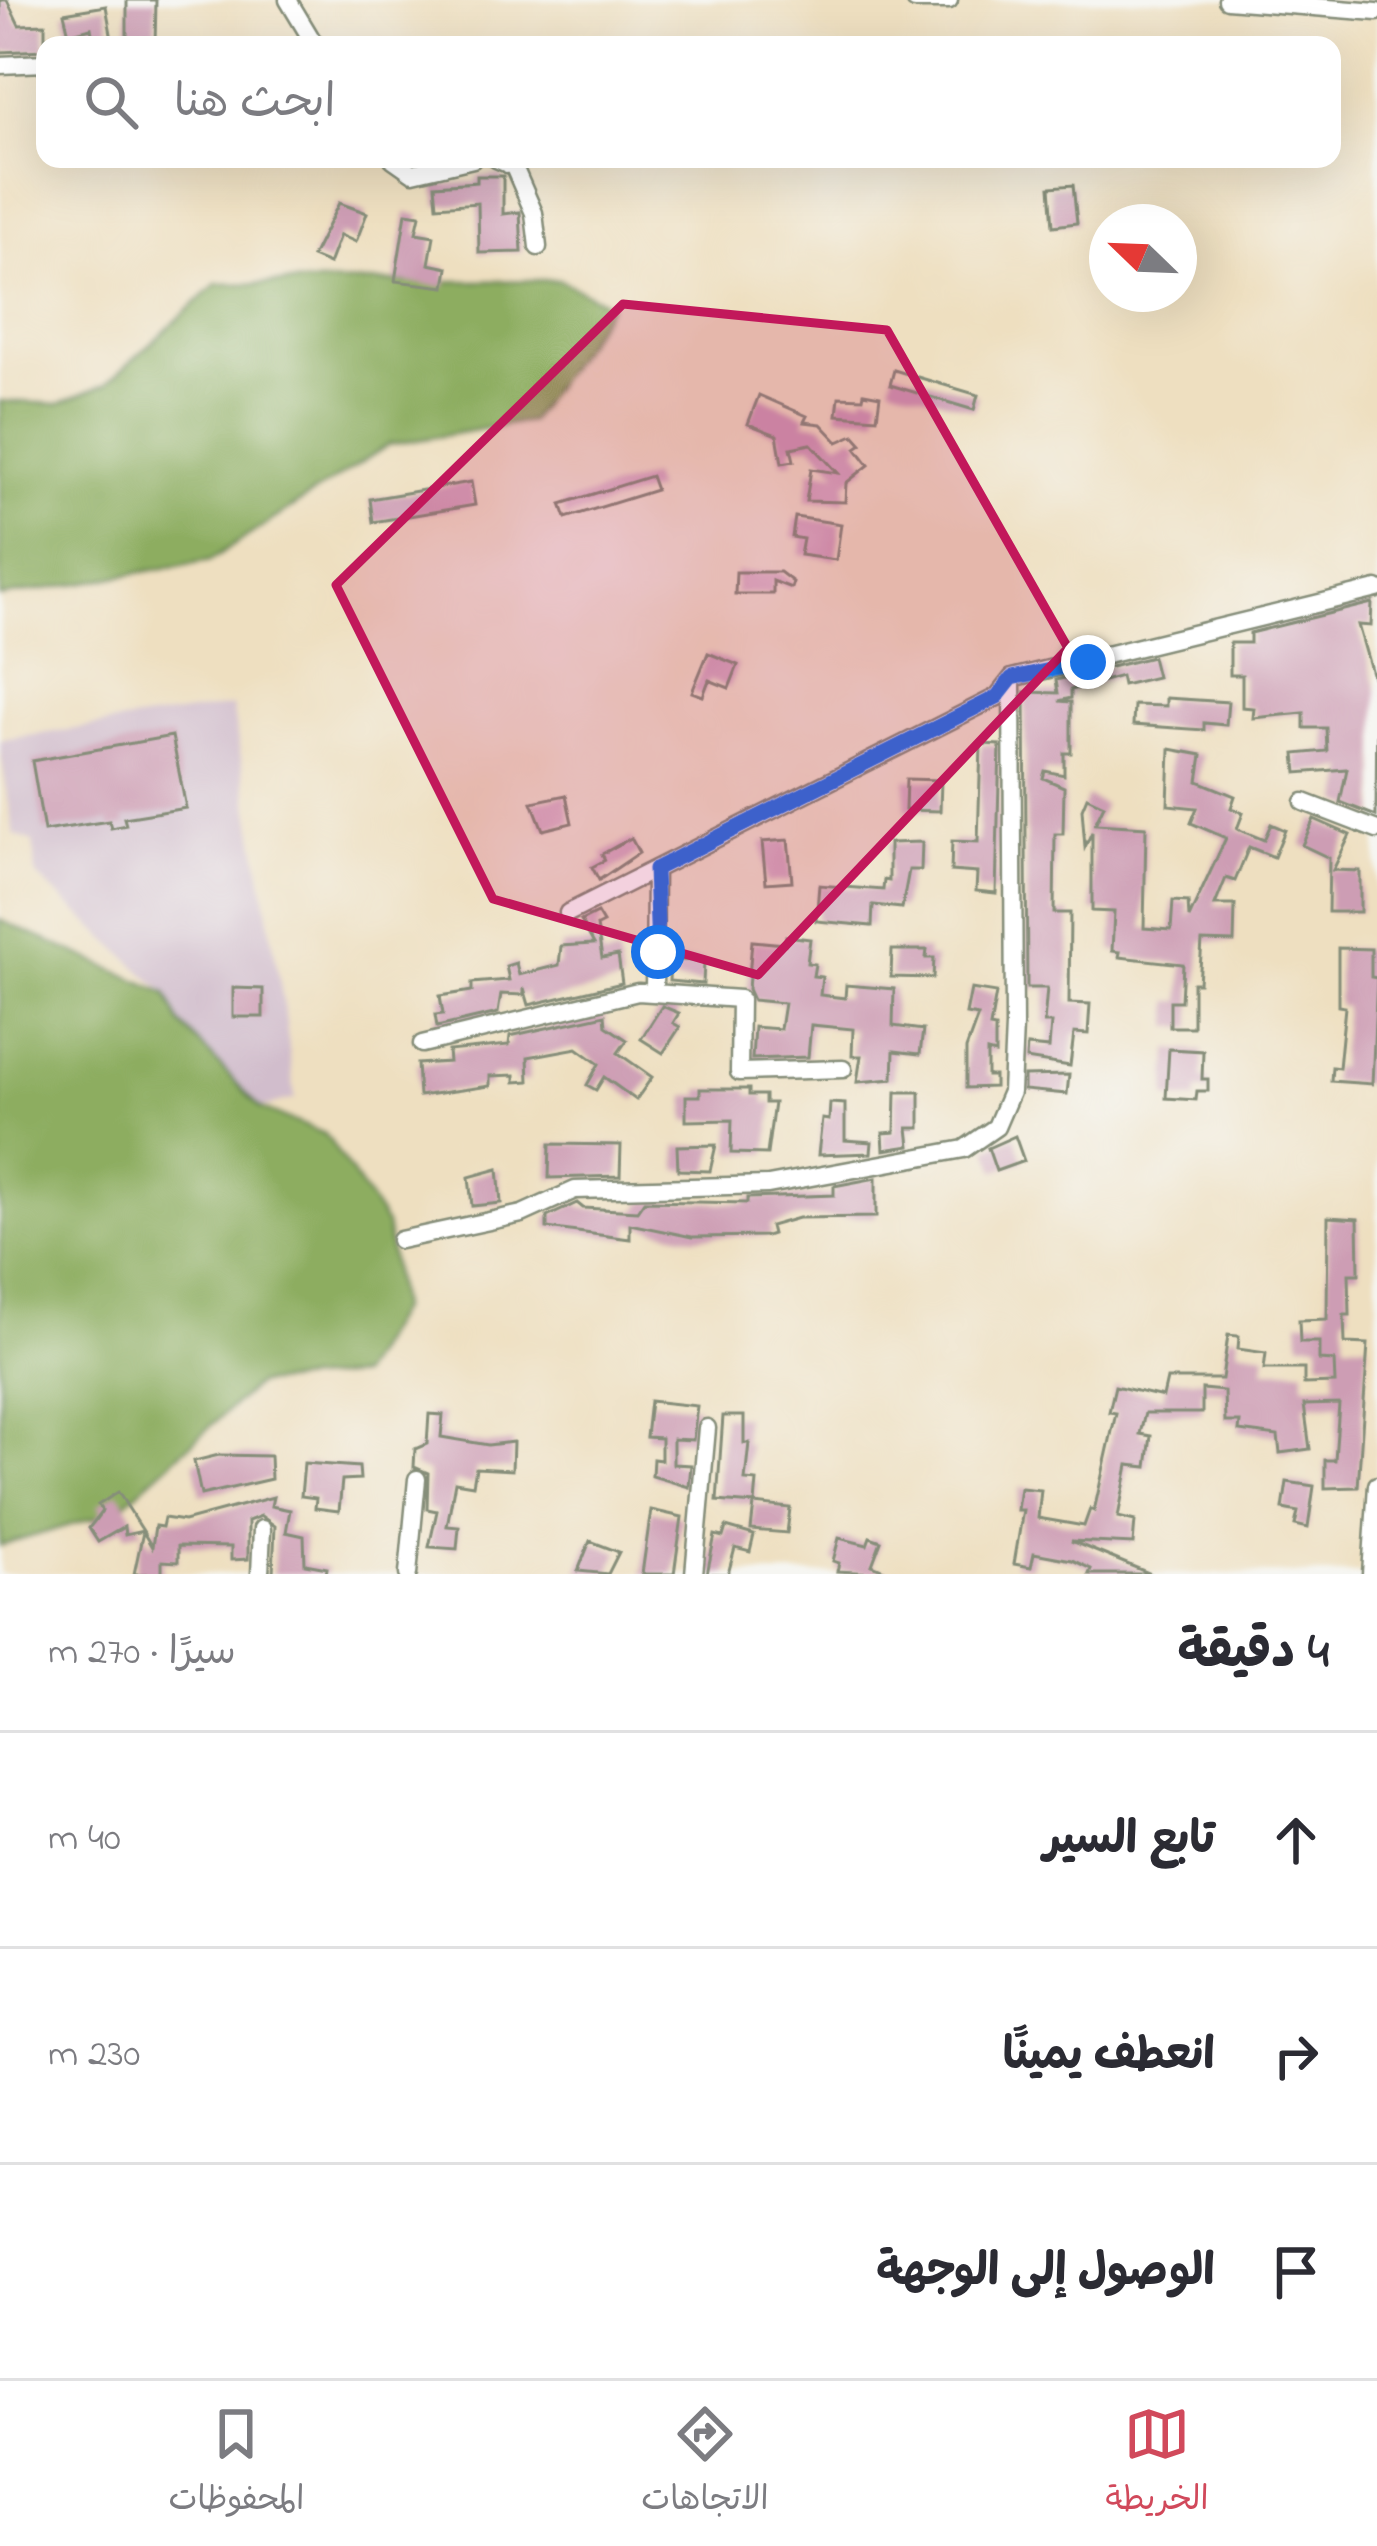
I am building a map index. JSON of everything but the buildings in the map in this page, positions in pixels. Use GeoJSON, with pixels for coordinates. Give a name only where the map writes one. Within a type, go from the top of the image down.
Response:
{"type":"FeatureCollection","features":[{"type":"Feature","properties":{"kind":"street"},"geometry":{"type":"LineString","coordinates":[[288,0],[310,36]]}},
{"type":"Feature","properties":{"kind":"street"},"geometry":{"type":"LineString","coordinates":[[915,0],[950,0]]}},
{"type":"Feature","properties":{"kind":"street"},"geometry":{"type":"LineString","coordinates":[[1227,0],[1377,12]]}},
{"type":"Feature","properties":{"kind":"street"},"geometry":{"type":"LineString","coordinates":[[0,65],[36,63]]}},
{"type":"Feature","properties":{"kind":"street"},"geometry":{"type":"LineString","coordinates":[[406,168],[413,173],[434,168]]}},
{"type":"Feature","properties":{"kind":"street"},"geometry":{"type":"LineString","coordinates":[[514,168],[534,212],[538,247]]}},
{"type":"Feature","properties":{"kind":"street"},"geometry":{"type":"LineString","coordinates":[[568,914],[997,697],[1012,678],[1377,589]]}},
{"type":"Feature","properties":{"kind":"street"},"geometry":{"type":"LineString","coordinates":[[400,1240],[522,1214],[575,1190],[768,1185],[964,1149],[996,1126],[1011,1092],[1014,1026],[1012,678]]}},
{"type":"Feature","properties":{"kind":"street"},"geometry":{"type":"LineString","coordinates":[[1304,802],[1377,830]]}},
{"type":"Feature","properties":{"kind":"street"},"geometry":{"type":"LineString","coordinates":[[654,992],[655,869]]}},
{"type":"Feature","properties":{"kind":"street"},"geometry":{"type":"LineString","coordinates":[[422,1044],[654,992],[740,999],[739,1072],[843,1069]]}},
{"type":"Feature","properties":{"kind":"street"},"geometry":{"type":"LineString","coordinates":[[694,1574],[707,1428]]}},
{"type":"Feature","properties":{"kind":"street"},"geometry":{"type":"LineString","coordinates":[[407,1574],[417,1478]]}},
{"type":"Feature","properties":{"kind":"street"},"geometry":{"type":"LineString","coordinates":[[1371,1574],[1377,1485]]}},
{"type":"Feature","properties":{"kind":"street"},"geometry":{"type":"LineString","coordinates":[[260,1574],[262,1529]]}},
{"type":"Feature","properties":{"kind":"highlighted area"},"geometry":{"type":"Polygon","coordinates":[[[623,304],[887,330],[1068,648],[758,975],[493,899],[336,585],[623,304]]]}},
{"type":"Feature","properties":{"kind":"shaded area"},"geometry":{"type":"Polygon","coordinates":[[[232,706],[284,1006],[295,1099],[260,1108],[180,1023],[166,993],[36,875],[33,842],[14,835],[0,748],[0,740],[232,706]]]}},
{"type":"Feature","properties":{"kind":"green space"},"geometry":{"type":"Polygon","coordinates":[[[560,280],[610,305],[530,421],[388,445],[211,560],[0,597],[0,401],[59,404],[105,385],[217,284],[560,280]]]}},
{"type":"Feature","properties":{"kind":"green space"},"geometry":{"type":"Polygon","coordinates":[[[0,920],[166,993],[180,1023],[260,1108],[325,1134],[386,1224],[399,1308],[359,1376],[257,1384],[115,1512],[0,1546],[0,920]]]}},
{"type":"Feature","properties":{"kind":"route"},"geometry":{"type":"LineString","coordinates":[[658,952],[655,869],[997,697],[1012,678],[1088,662]]}}]}
